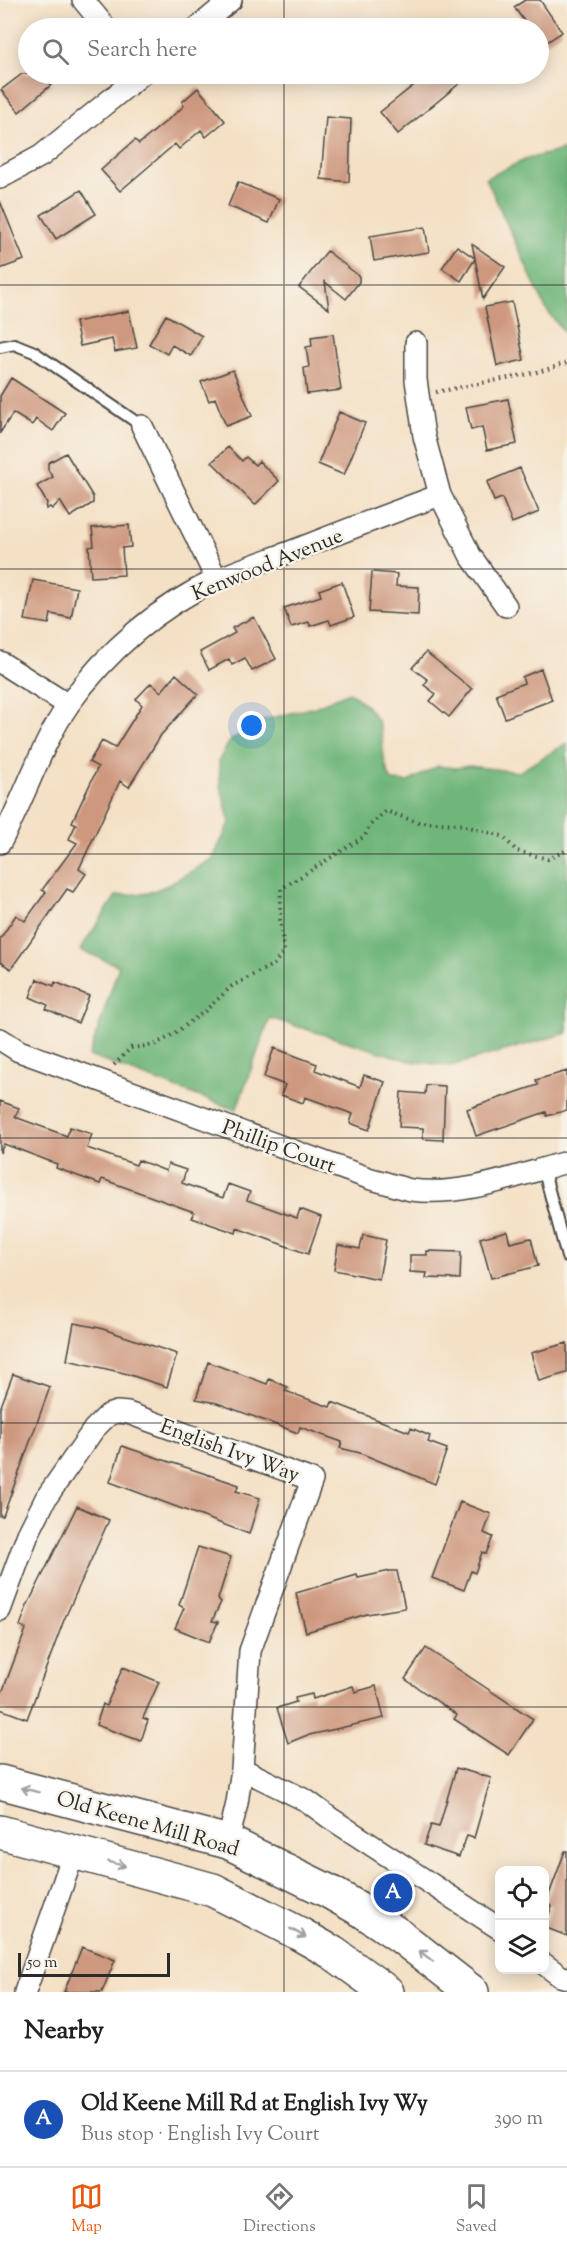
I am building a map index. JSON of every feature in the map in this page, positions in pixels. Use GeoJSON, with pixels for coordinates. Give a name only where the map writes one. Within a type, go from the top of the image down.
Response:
{"type":"FeatureCollection","features":[{"type":"Feature","properties":{"kind":"main road","name":"Old Keene Mill Road"},"geometry":{"type":"LineString","coordinates":[[0,1782],[228,1842],[328,1891],[363,1911],[400,1936],[472,1992]]}},
{"type":"Feature","properties":{"kind":"main road"},"geometry":{"type":"LineString","coordinates":[[0,1832],[213,1890],[333,1953],[387,1992]]}},
{"type":"Feature","properties":{"kind":"street"},"geometry":{"type":"LineString","coordinates":[[83,0],[98,18]]}},
{"type":"Feature","properties":{"kind":"street"},"geometry":{"type":"LineString","coordinates":[[209,18],[231,0]]}},
{"type":"Feature","properties":{"kind":"street"},"geometry":{"type":"LineString","coordinates":[[0,178],[41,156],[130,84]]}},
{"type":"Feature","properties":{"kind":"street"},"geometry":{"type":"LineString","coordinates":[[416,344],[418,395],[424,436],[440,495],[470,555],[506,606]]}},
{"type":"Feature","properties":{"kind":"street"},"geometry":{"type":"LineString","coordinates":[[142,426],[218,580]]}},
{"type":"Feature","properties":{"kind":"street","name":"Kenwood Avenue"},"geometry":{"type":"LineString","coordinates":[[0,843],[16,815],[46,746],[69,705],[102,663],[139,628],[180,600],[218,580],[440,495]]}},
{"type":"Feature","properties":{"kind":"street"},"geometry":{"type":"LineString","coordinates":[[0,662],[69,705]]}},
{"type":"Feature","properties":{"kind":"street","name":"Phillip Court"},"geometry":{"type":"LineString","coordinates":[[0,1039],[19,1051],[370,1179],[411,1190],[433,1191],[475,1186],[567,1162]]}},
{"type":"Feature","properties":{"kind":"street","name":"English Ivy Way"},"geometry":{"type":"LineString","coordinates":[[0,1610],[28,1534],[46,1498],[93,1428],[108,1415],[117,1412],[128,1413],[312,1479],[250,1651],[242,1770],[228,1842]]}},
{"type":"Feature","properties":{"kind":"street"},"geometry":{"type":"LineString","coordinates":[[242,1770],[308,1801],[330,1818],[495,1926]]}},
{"type":"Feature","properties":{"kind":"street"},"geometry":{"type":"LineString","coordinates":[[25,1992],[74,1852]]}},
{"type":"Feature","properties":{"kind":"street"},"geometry":{"type":"LineString","coordinates":[[549,1968],[567,1978]]}},
{"type":"Feature","properties":{"kind":"lane"},"geometry":{"type":"LineString","coordinates":[[0,347],[14,344],[34,352],[142,426]]}},
{"type":"Feature","properties":{"kind":"lane"},"geometry":{"type":"LineString","coordinates":[[543,1168],[567,1257]]}},
{"type":"Feature","properties":{"kind":"path"},"geometry":{"type":"LineString","coordinates":[[418,395],[485,384],[567,363]]}},
{"type":"Feature","properties":{"kind":"path"},"geometry":{"type":"LineString","coordinates":[[99,1080],[130,1048],[154,1045],[169,1037],[205,1011],[232,986],[274,964],[284,951],[280,918],[281,889],[365,836],[369,826],[386,812],[417,822],[458,824],[502,836],[517,851],[548,859],[567,850]]}},
{"type":"Feature","properties":{"kind":"green space"},"geometry":{"type":"Polygon","coordinates":[[[567,149],[567,336],[546,309],[486,178],[527,159],[567,149]]]}},
{"type":"Feature","properties":{"kind":"green space"},"geometry":{"type":"Polygon","coordinates":[[[349,692],[368,708],[379,725],[385,763],[392,781],[408,782],[438,766],[456,768],[469,766],[519,772],[567,743],[567,1033],[451,1066],[410,1061],[270,1018],[236,1110],[89,1056],[119,966],[80,950],[116,896],[148,893],[166,886],[212,859],[230,823],[220,784],[219,760],[230,741],[260,721],[315,707],[349,692]]]}},
{"type":"Feature","properties":{"kind":"building"},"geometry":{"type":"Polygon","coordinates":[[[525,0],[540,0],[562,32],[549,41],[549,18],[522,18],[514,7],[525,0]]]}},
{"type":"Feature","properties":{"kind":"building"},"geometry":{"type":"Polygon","coordinates":[[[18,77],[18,84],[51,85],[19,112],[1,90],[18,77]]]}},
{"type":"Feature","properties":{"kind":"building"},"geometry":{"type":"Polygon","coordinates":[[[415,84],[459,84],[398,134],[380,112],[415,84]]]}},
{"type":"Feature","properties":{"kind":"building"},"geometry":{"type":"Polygon","coordinates":[[[198,88],[225,121],[206,137],[201,130],[179,149],[175,144],[120,191],[101,170],[135,140],[139,144],[184,106],[182,102],[198,88]]]}},
{"type":"Feature","properties":{"kind":"building"},"geometry":{"type":"Polygon","coordinates":[[[326,117],[351,119],[349,182],[321,179],[326,117]]]}},
{"type":"Feature","properties":{"kind":"building"},"geometry":{"type":"Polygon","coordinates":[[[238,182],[279,199],[269,223],[228,206],[238,182]]]}},
{"type":"Feature","properties":{"kind":"building"},"geometry":{"type":"Polygon","coordinates":[[[81,190],[96,214],[56,239],[41,215],[81,190]]]}},
{"type":"Feature","properties":{"kind":"building"},"geometry":{"type":"Polygon","coordinates":[[[0,201],[24,260],[0,269],[0,201]]]}},
{"type":"Feature","properties":{"kind":"building"},"geometry":{"type":"Polygon","coordinates":[[[425,227],[429,252],[374,261],[370,236],[425,227]]]}},
{"type":"Feature","properties":{"kind":"building"},"geometry":{"type":"Polygon","coordinates":[[[472,244],[505,267],[483,299],[475,259],[461,281],[442,268],[457,246],[475,258],[472,244]]]}},
{"type":"Feature","properties":{"kind":"building"},"geometry":{"type":"Polygon","coordinates":[[[327,251],[359,276],[359,282],[346,299],[325,282],[329,309],[299,287],[327,251]]]}},
{"type":"Feature","properties":{"kind":"building"},"geometry":{"type":"Polygon","coordinates":[[[512,302],[524,360],[497,366],[485,307],[512,302]]]}},
{"type":"Feature","properties":{"kind":"building"},"geometry":{"type":"Polygon","coordinates":[[[129,311],[137,348],[115,352],[112,339],[80,346],[75,322],[129,311]]]}},
{"type":"Feature","properties":{"kind":"building"},"geometry":{"type":"Polygon","coordinates":[[[166,315],[202,336],[191,356],[172,345],[167,354],[149,344],[166,315]]]}},
{"type":"Feature","properties":{"kind":"building"},"geometry":{"type":"Polygon","coordinates":[[[333,334],[341,390],[307,394],[304,368],[309,367],[306,347],[312,346],[311,337],[333,334]]]}},
{"type":"Feature","properties":{"kind":"building"},"geometry":{"type":"Polygon","coordinates":[[[233,370],[252,416],[226,426],[215,398],[209,401],[201,382],[233,370]]]}},
{"type":"Feature","properties":{"kind":"building"},"geometry":{"type":"Polygon","coordinates":[[[11,378],[65,413],[53,431],[36,419],[32,425],[13,413],[0,433],[0,396],[11,378]]]}},
{"type":"Feature","properties":{"kind":"building"},"geometry":{"type":"Polygon","coordinates":[[[508,399],[517,444],[487,450],[482,427],[471,430],[466,407],[508,399]]]}},
{"type":"Feature","properties":{"kind":"building"},"geometry":{"type":"Polygon","coordinates":[[[339,412],[365,423],[344,475],[318,464],[339,412]]]}},
{"type":"Feature","properties":{"kind":"building"},"geometry":{"type":"Polygon","coordinates":[[[228,447],[242,461],[246,457],[255,465],[259,461],[279,481],[255,505],[212,462],[228,447]]]}},
{"type":"Feature","properties":{"kind":"building"},"geometry":{"type":"Polygon","coordinates":[[[66,453],[93,497],[93,503],[70,517],[60,501],[52,509],[50,507],[46,509],[47,503],[37,486],[53,477],[48,470],[48,463],[66,453]]]}},
{"type":"Feature","properties":{"kind":"building"},"geometry":{"type":"Polygon","coordinates":[[[520,468],[539,512],[512,523],[502,498],[494,501],[487,482],[520,468]]]}},
{"type":"Feature","properties":{"kind":"building"},"geometry":{"type":"Polygon","coordinates":[[[129,525],[131,547],[122,548],[124,575],[91,577],[89,547],[94,546],[92,528],[129,525]]]}},
{"type":"Feature","properties":{"kind":"building"},"geometry":{"type":"Polygon","coordinates":[[[372,572],[397,574],[396,586],[419,587],[418,615],[369,612],[372,572]]]}},
{"type":"Feature","properties":{"kind":"building"},"geometry":{"type":"Polygon","coordinates":[[[33,580],[77,588],[71,618],[51,614],[49,624],[25,620],[33,580]]]}},
{"type":"Feature","properties":{"kind":"building"},"geometry":{"type":"Polygon","coordinates":[[[342,582],[354,617],[331,625],[329,620],[310,626],[309,622],[291,627],[284,608],[321,596],[319,590],[342,582]]]}},
{"type":"Feature","properties":{"kind":"building"},"geometry":{"type":"Polygon","coordinates":[[[254,617],[276,659],[252,671],[245,658],[232,665],[229,659],[209,670],[200,652],[235,633],[232,628],[254,617]]]}},
{"type":"Feature","properties":{"kind":"building"},"geometry":{"type":"Polygon","coordinates":[[[426,652],[472,689],[449,717],[430,701],[436,694],[424,685],[428,680],[412,668],[426,652]]]}},
{"type":"Feature","properties":{"kind":"building"},"geometry":{"type":"Polygon","coordinates":[[[541,669],[552,700],[505,718],[496,694],[524,683],[522,677],[541,669]]]}},
{"type":"Feature","properties":{"kind":"building"},"geometry":{"type":"Polygon","coordinates":[[[176,674],[198,694],[161,735],[129,787],[120,781],[79,869],[86,874],[73,892],[67,889],[11,969],[0,962],[0,939],[16,915],[25,921],[46,892],[42,890],[77,843],[69,839],[76,824],[72,822],[98,767],[89,762],[102,741],[115,748],[142,705],[136,699],[151,683],[161,692],[176,674]]]}},
{"type":"Feature","properties":{"kind":"building"},"geometry":{"type":"Polygon","coordinates":[[[37,979],[54,986],[55,982],[89,996],[78,1023],[46,1009],[48,1005],[30,997],[37,979]]]}},
{"type":"Feature","properties":{"kind":"building"},"geometry":{"type":"Polygon","coordinates":[[[274,1048],[317,1064],[315,1070],[360,1087],[364,1075],[385,1082],[369,1130],[350,1123],[353,1114],[305,1097],[303,1103],[281,1095],[285,1085],[264,1077],[274,1048]]]}},
{"type":"Feature","properties":{"kind":"building"},"geometry":{"type":"Polygon","coordinates":[[[567,1071],[567,1110],[547,1116],[546,1112],[476,1136],[467,1109],[538,1085],[536,1080],[567,1071]]]}},
{"type":"Feature","properties":{"kind":"building"},"geometry":{"type":"Polygon","coordinates":[[[426,1085],[445,1086],[443,1140],[423,1139],[423,1128],[399,1127],[401,1092],[425,1094],[426,1085]]]}},
{"type":"Feature","properties":{"kind":"building"},"geometry":{"type":"Polygon","coordinates":[[[0,1101],[19,1108],[15,1117],[67,1136],[70,1127],[92,1134],[87,1148],[136,1165],[138,1160],[166,1171],[168,1164],[186,1170],[182,1183],[223,1198],[228,1184],[250,1192],[247,1200],[297,1218],[300,1209],[321,1217],[308,1254],[237,1228],[236,1233],[192,1218],[194,1212],[102,1179],[100,1184],[56,1168],[57,1164],[4,1144],[0,1153],[0,1101]]]}},
{"type":"Feature","properties":{"kind":"building"},"geometry":{"type":"Polygon","coordinates":[[[507,1231],[510,1243],[531,1238],[538,1266],[491,1278],[480,1238],[507,1231]]]}},
{"type":"Feature","properties":{"kind":"building"},"geometry":{"type":"Polygon","coordinates":[[[363,1235],[386,1240],[379,1279],[334,1270],[338,1245],[360,1249],[363,1235]]]}},
{"type":"Feature","properties":{"kind":"building"},"geometry":{"type":"Polygon","coordinates":[[[427,1251],[461,1252],[460,1279],[426,1278],[427,1273],[410,1272],[410,1255],[427,1255],[427,1251]]]}},
{"type":"Feature","properties":{"kind":"building"},"geometry":{"type":"Polygon","coordinates":[[[74,1323],[100,1328],[177,1354],[167,1387],[124,1373],[67,1360],[74,1323]]]}},
{"type":"Feature","properties":{"kind":"building"},"geometry":{"type":"Polygon","coordinates":[[[567,1343],[567,1373],[539,1381],[531,1353],[567,1343]]]}},
{"type":"Feature","properties":{"kind":"building"},"geometry":{"type":"Polygon","coordinates":[[[208,1362],[267,1384],[269,1379],[288,1387],[285,1391],[330,1407],[332,1402],[409,1432],[411,1428],[430,1436],[428,1442],[447,1449],[435,1484],[360,1453],[340,1448],[342,1442],[300,1427],[298,1433],[217,1403],[196,1399],[208,1362]]]}},
{"type":"Feature","properties":{"kind":"building"},"geometry":{"type":"Polygon","coordinates":[[[13,1374],[50,1387],[3,1516],[0,1516],[0,1409],[13,1374]]]}},
{"type":"Feature","properties":{"kind":"building"},"geometry":{"type":"Polygon","coordinates":[[[122,1446],[239,1485],[236,1491],[260,1498],[249,1534],[110,1482],[122,1446]]]}},
{"type":"Feature","properties":{"kind":"building"},"geometry":{"type":"Polygon","coordinates":[[[460,1502],[491,1514],[484,1533],[493,1537],[486,1554],[482,1552],[475,1573],[471,1571],[464,1590],[432,1578],[460,1502]]]}},
{"type":"Feature","properties":{"kind":"building"},"geometry":{"type":"Polygon","coordinates":[[[77,1506],[109,1520],[64,1620],[27,1719],[0,1709],[0,1698],[26,1629],[20,1626],[27,1606],[77,1506]]]}},
{"type":"Feature","properties":{"kind":"building"},"geometry":{"type":"Polygon","coordinates":[[[198,1547],[231,1557],[218,1599],[221,1602],[212,1621],[218,1622],[209,1642],[175,1628],[184,1608],[179,1605],[198,1547]]]}},
{"type":"Feature","properties":{"kind":"building"},"geometry":{"type":"Polygon","coordinates":[[[397,1571],[405,1608],[367,1614],[306,1632],[296,1593],[357,1575],[358,1578],[397,1571]]]}},
{"type":"Feature","properties":{"kind":"building"},"geometry":{"type":"Polygon","coordinates":[[[426,1648],[533,1719],[509,1755],[454,1719],[457,1715],[405,1679],[426,1648]]]}},
{"type":"Feature","properties":{"kind":"building"},"geometry":{"type":"Polygon","coordinates":[[[123,1667],[159,1682],[143,1718],[148,1720],[141,1741],[96,1725],[103,1704],[106,1706],[123,1667]]]}},
{"type":"Feature","properties":{"kind":"building"},"geometry":{"type":"Polygon","coordinates":[[[353,1686],[355,1692],[376,1686],[384,1718],[305,1736],[288,1743],[277,1708],[296,1702],[295,1698],[312,1694],[313,1699],[353,1686]]]}},
{"type":"Feature","properties":{"kind":"building"},"geometry":{"type":"Polygon","coordinates":[[[456,1768],[491,1778],[474,1838],[467,1836],[459,1857],[424,1845],[431,1825],[439,1827],[456,1768]]]}},
{"type":"Feature","properties":{"kind":"building"},"geometry":{"type":"Polygon","coordinates":[[[565,1851],[567,1851],[567,1936],[549,1929],[549,1914],[552,1906],[549,1904],[549,1895],[565,1851]]]}},
{"type":"Feature","properties":{"kind":"building"},"geometry":{"type":"Polygon","coordinates":[[[82,1947],[115,1960],[102,1992],[64,1992],[82,1947]]]}},
{"type":"Feature","properties":{"kind":"place","name":"Old Keene Mill Rd at English Ivy Wy"},"geometry":{"type":"Point","coordinates":[393,1893]}}]}
